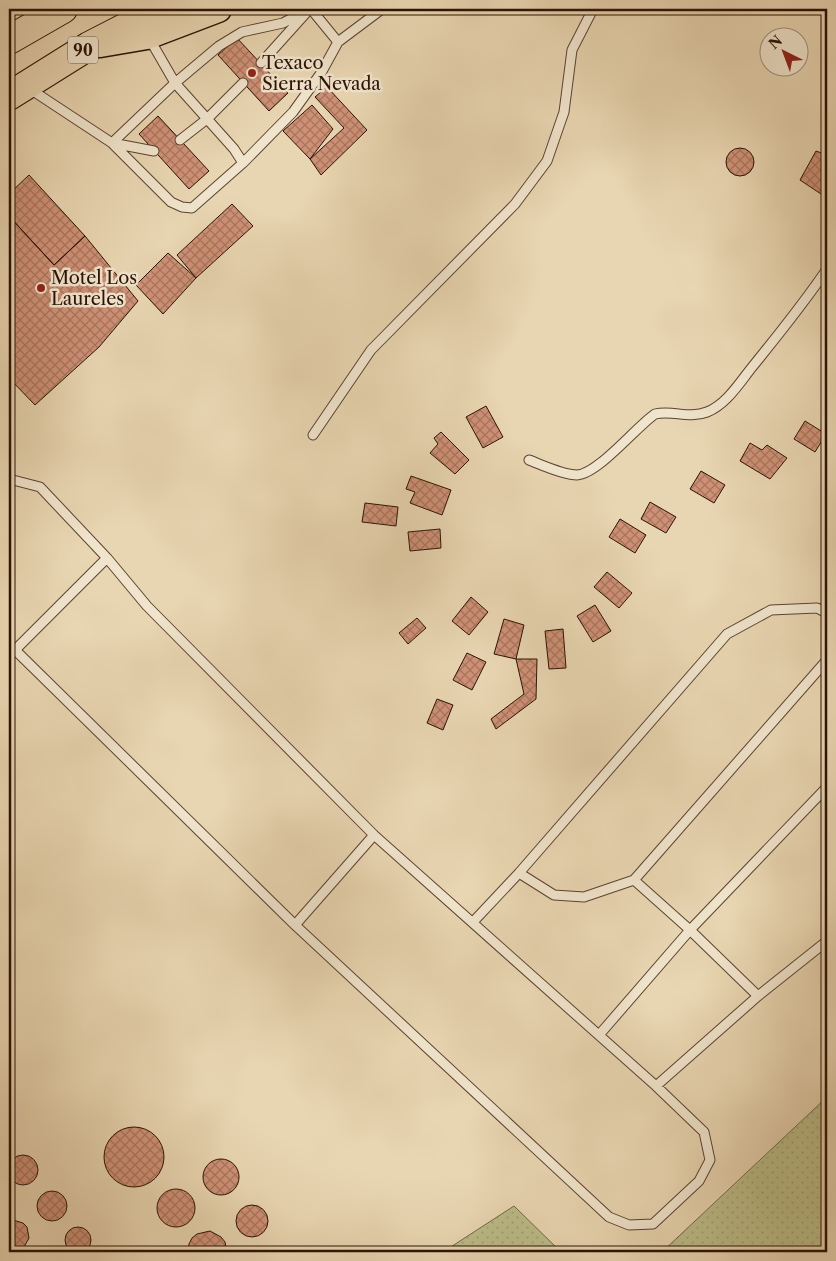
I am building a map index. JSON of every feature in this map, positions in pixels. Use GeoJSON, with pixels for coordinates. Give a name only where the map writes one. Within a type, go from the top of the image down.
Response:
{"type":"FeatureCollection","features":[{"type":"Feature","properties":{"kind":"highway"},"geometry":{"type":"LineString","coordinates":[[9,40],[63,9]]}},
{"type":"Feature","properties":{"kind":"highway","name":"90"},"geometry":{"type":"LineString","coordinates":[[17,91],[89,46],[161,9]]}},
{"type":"Feature","properties":{"kind":"main road"},"geometry":{"type":"LineString","coordinates":[[89,46],[148,36],[218,9]]}},
{"type":"Feature","properties":{"kind":"lane"},"geometry":{"type":"LineString","coordinates":[[310,9],[338,42]]}},
{"type":"Feature","properties":{"kind":"lane"},"geometry":{"type":"LineString","coordinates":[[261,63],[310,9]]}},
{"type":"Feature","properties":{"kind":"lane"},"geometry":{"type":"LineString","coordinates":[[112,143],[175,83],[219,46],[242,32],[283,23],[310,9]]}},
{"type":"Feature","properties":{"kind":"lane"},"geometry":{"type":"LineString","coordinates":[[17,91],[112,143],[171,202],[182,207],[192,208],[244,163],[293,112],[321,73],[338,42],[382,9]]}},
{"type":"Feature","properties":{"kind":"lane"},"geometry":{"type":"LineString","coordinates":[[313,435],[371,350],[514,204],[547,161],[564,112],[572,50],[589,10]]}},
{"type":"Feature","properties":{"kind":"lane"},"geometry":{"type":"LineString","coordinates":[[148,36],[175,83],[244,163]]}},
{"type":"Feature","properties":{"kind":"lane"},"geometry":{"type":"LineString","coordinates":[[180,140],[207,119],[243,83]]}},
{"type":"Feature","properties":{"kind":"lane"},"geometry":{"type":"LineString","coordinates":[[112,143],[154,151]]}},
{"type":"Feature","properties":{"kind":"lane"},"geometry":{"type":"LineString","coordinates":[[529,460],[555,470],[577,475],[592,469],[654,414],[666,411],[690,415],[708,411],[726,399],[801,307],[827,269]]}},
{"type":"Feature","properties":{"kind":"lane"},"geometry":{"type":"LineString","coordinates":[[9,479],[40,487],[107,558],[148,606],[374,835],[656,1086],[704,1132],[710,1160],[699,1181],[652,1224],[629,1225],[609,1217],[295,925],[12,647],[107,558]]}},
{"type":"Feature","properties":{"kind":"lane"},"geometry":{"type":"LineString","coordinates":[[473,922],[727,634],[771,610],[817,608],[827,613]]}},
{"type":"Feature","properties":{"kind":"lane"},"geometry":{"type":"LineString","coordinates":[[518,873],[554,895],[584,897],[634,880],[827,660]]}},
{"type":"Feature","properties":{"kind":"lane"},"geometry":{"type":"LineString","coordinates":[[598,1035],[690,930],[827,787]]}},
{"type":"Feature","properties":{"kind":"lane"},"geometry":{"type":"LineString","coordinates":[[295,925],[374,835]]}},
{"type":"Feature","properties":{"kind":"lane"},"geometry":{"type":"LineString","coordinates":[[634,880],[690,930],[758,996]]}},
{"type":"Feature","properties":{"kind":"lane"},"geometry":{"type":"LineString","coordinates":[[656,1086],[758,996],[827,941]]}},
{"type":"Feature","properties":{"kind":"green space"},"geometry":{"type":"Polygon","coordinates":[[[827,1097],[827,1252],[662,1252],[827,1097]]]}},
{"type":"Feature","properties":{"kind":"green space"},"geometry":{"type":"Polygon","coordinates":[[[514,1206],[561,1252],[443,1252],[514,1206]]]}},
{"type":"Feature","properties":{"kind":"building","name":"Texaco Sierra Nevada"},"geometry":{"type":"Polygon","coordinates":[[[237,38],[288,93],[269,111],[218,55],[237,38]]]}},
{"type":"Feature","properties":{"kind":"building"},"geometry":{"type":"Polygon","coordinates":[[[327,87],[367,130],[321,175],[310,159],[344,128],[315,97],[327,87]]]}},
{"type":"Feature","properties":{"kind":"building"},"geometry":{"type":"Polygon","coordinates":[[[312,105],[333,129],[310,159],[283,131],[312,105]]]}},
{"type":"Feature","properties":{"kind":"building"},"geometry":{"type":"Polygon","coordinates":[[[158,116],[209,171],[189,189],[139,134],[158,116]]]}},
{"type":"Feature","properties":{"kind":"building"},"geometry":{"type":"Polygon","coordinates":[[[740,148],[750,152],[754,162],[750,172],[740,176],[730,172],[726,162],[730,152],[740,148]]]}},
{"type":"Feature","properties":{"kind":"building"},"geometry":{"type":"Polygon","coordinates":[[[816,151],[827,155],[827,198],[800,180],[816,151]]]}},
{"type":"Feature","properties":{"kind":"building"},"geometry":{"type":"Polygon","coordinates":[[[29,175],[85,236],[54,265],[9,216],[9,194],[29,175]]]}},
{"type":"Feature","properties":{"kind":"building"},"geometry":{"type":"Polygon","coordinates":[[[232,204],[253,226],[196,278],[177,255],[232,204]]]}},
{"type":"Feature","properties":{"kind":"building"},"geometry":{"type":"Polygon","coordinates":[[[9,216],[54,265],[85,236],[138,301],[99,347],[35,405],[9,378],[9,216]]]}},
{"type":"Feature","properties":{"kind":"building"},"geometry":{"type":"Polygon","coordinates":[[[168,253],[196,278],[163,314],[136,285],[168,253]]]}},
{"type":"Feature","properties":{"kind":"building"},"geometry":{"type":"Polygon","coordinates":[[[486,406],[503,437],[483,448],[466,417],[486,406]]]}},
{"type":"Feature","properties":{"kind":"building"},"geometry":{"type":"Polygon","coordinates":[[[805,421],[826,434],[815,452],[794,439],[805,421]]]}},
{"type":"Feature","properties":{"kind":"building"},"geometry":{"type":"Polygon","coordinates":[[[441,432],[469,460],[455,474],[430,453],[438,444],[434,438],[441,432]]]}},
{"type":"Feature","properties":{"kind":"building"},"geometry":{"type":"Polygon","coordinates":[[[750,443],[762,450],[767,445],[787,458],[770,479],[740,461],[750,443]]]}},
{"type":"Feature","properties":{"kind":"building"},"geometry":{"type":"Polygon","coordinates":[[[701,471],[725,485],[714,503],[690,489],[701,471]]]}},
{"type":"Feature","properties":{"kind":"building"},"geometry":{"type":"Polygon","coordinates":[[[411,476],[451,490],[442,515],[410,503],[415,492],[406,489],[411,476]]]}},
{"type":"Feature","properties":{"kind":"building"},"geometry":{"type":"Polygon","coordinates":[[[650,502],[676,517],[666,533],[641,519],[650,502]]]}},
{"type":"Feature","properties":{"kind":"building"},"geometry":{"type":"Polygon","coordinates":[[[365,503],[398,507],[396,526],[362,522],[365,503]]]}},
{"type":"Feature","properties":{"kind":"building"},"geometry":{"type":"Polygon","coordinates":[[[620,519],[646,535],[635,553],[609,537],[620,519]]]}},
{"type":"Feature","properties":{"kind":"building"},"geometry":{"type":"Polygon","coordinates":[[[440,529],[441,548],[410,551],[408,532],[440,529]]]}},
{"type":"Feature","properties":{"kind":"building"},"geometry":{"type":"Polygon","coordinates":[[[607,572],[632,593],[619,608],[594,587],[607,572]]]}},
{"type":"Feature","properties":{"kind":"building"},"geometry":{"type":"Polygon","coordinates":[[[471,597],[488,612],[469,635],[452,621],[471,597]]]}},
{"type":"Feature","properties":{"kind":"building"},"geometry":{"type":"Polygon","coordinates":[[[595,605],[611,631],[593,642],[577,616],[595,605]]]}},
{"type":"Feature","properties":{"kind":"building"},"geometry":{"type":"Polygon","coordinates":[[[417,618],[426,628],[408,644],[399,633],[417,618]]]}},
{"type":"Feature","properties":{"kind":"building"},"geometry":{"type":"Polygon","coordinates":[[[504,619],[524,625],[516,659],[494,654],[504,619]]]}},
{"type":"Feature","properties":{"kind":"building"},"geometry":{"type":"Polygon","coordinates":[[[563,629],[566,668],[549,669],[545,631],[563,629]]]}},
{"type":"Feature","properties":{"kind":"building"},"geometry":{"type":"Polygon","coordinates":[[[467,653],[486,662],[472,690],[453,680],[467,653]]]}},
{"type":"Feature","properties":{"kind":"building"},"geometry":{"type":"Polygon","coordinates":[[[516,659],[537,659],[536,699],[496,729],[491,719],[524,694],[516,659]]]}},
{"type":"Feature","properties":{"kind":"building"},"geometry":{"type":"Polygon","coordinates":[[[437,699],[453,705],[443,730],[427,723],[437,699]]]}},
{"type":"Feature","properties":{"kind":"building"},"geometry":{"type":"Polygon","coordinates":[[[128,1127],[140,1127],[151,1132],[159,1140],[164,1151],[162,1169],[151,1182],[140,1187],[128,1187],[117,1182],[109,1174],[104,1163],[104,1151],[109,1140],[117,1132],[128,1127]]]}},
{"type":"Feature","properties":{"kind":"building"},"geometry":{"type":"Polygon","coordinates":[[[23,1155],[34,1159],[38,1170],[34,1181],[23,1185],[12,1181],[8,1170],[12,1159],[23,1155]]]}},
{"type":"Feature","properties":{"kind":"building"},"geometry":{"type":"Polygon","coordinates":[[[221,1159],[228,1160],[234,1164],[238,1170],[238,1184],[234,1190],[228,1194],[221,1195],[214,1194],[208,1190],[204,1184],[203,1177],[204,1170],[208,1164],[214,1160],[221,1159]]]}},
{"type":"Feature","properties":{"kind":"building"},"geometry":{"type":"Polygon","coordinates":[[[176,1189],[190,1194],[195,1208],[190,1222],[176,1227],[162,1222],[157,1208],[162,1194],[176,1189]]]}},
{"type":"Feature","properties":{"kind":"building"},"geometry":{"type":"Polygon","coordinates":[[[52,1191],[62,1196],[67,1206],[62,1216],[52,1221],[42,1216],[37,1206],[42,1196],[52,1191]]]}},
{"type":"Feature","properties":{"kind":"building"},"geometry":{"type":"Polygon","coordinates":[[[252,1205],[264,1209],[268,1221],[264,1233],[252,1237],[240,1233],[236,1221],[240,1209],[252,1205]]]}},
{"type":"Feature","properties":{"kind":"building"},"geometry":{"type":"Polygon","coordinates":[[[13,1220],[23,1223],[27,1227],[29,1238],[24,1247],[9,1251],[9,1221],[13,1220]]]}},
{"type":"Feature","properties":{"kind":"building"},"geometry":{"type":"Polygon","coordinates":[[[78,1227],[88,1230],[91,1240],[88,1250],[78,1253],[68,1250],[65,1240],[68,1230],[78,1227]]]}},
{"type":"Feature","properties":{"kind":"building"},"geometry":{"type":"Polygon","coordinates":[[[210,1231],[221,1237],[225,1242],[227,1252],[188,1252],[192,1238],[197,1234],[210,1231]]]}},
{"type":"Feature","properties":{"kind":"place","name":"Texaco Sierra Nevada"},"geometry":{"type":"Point","coordinates":[252,73]}},
{"type":"Feature","properties":{"kind":"place","name":"Motel Los Laureles"},"geometry":{"type":"Point","coordinates":[41,288]}}]}
